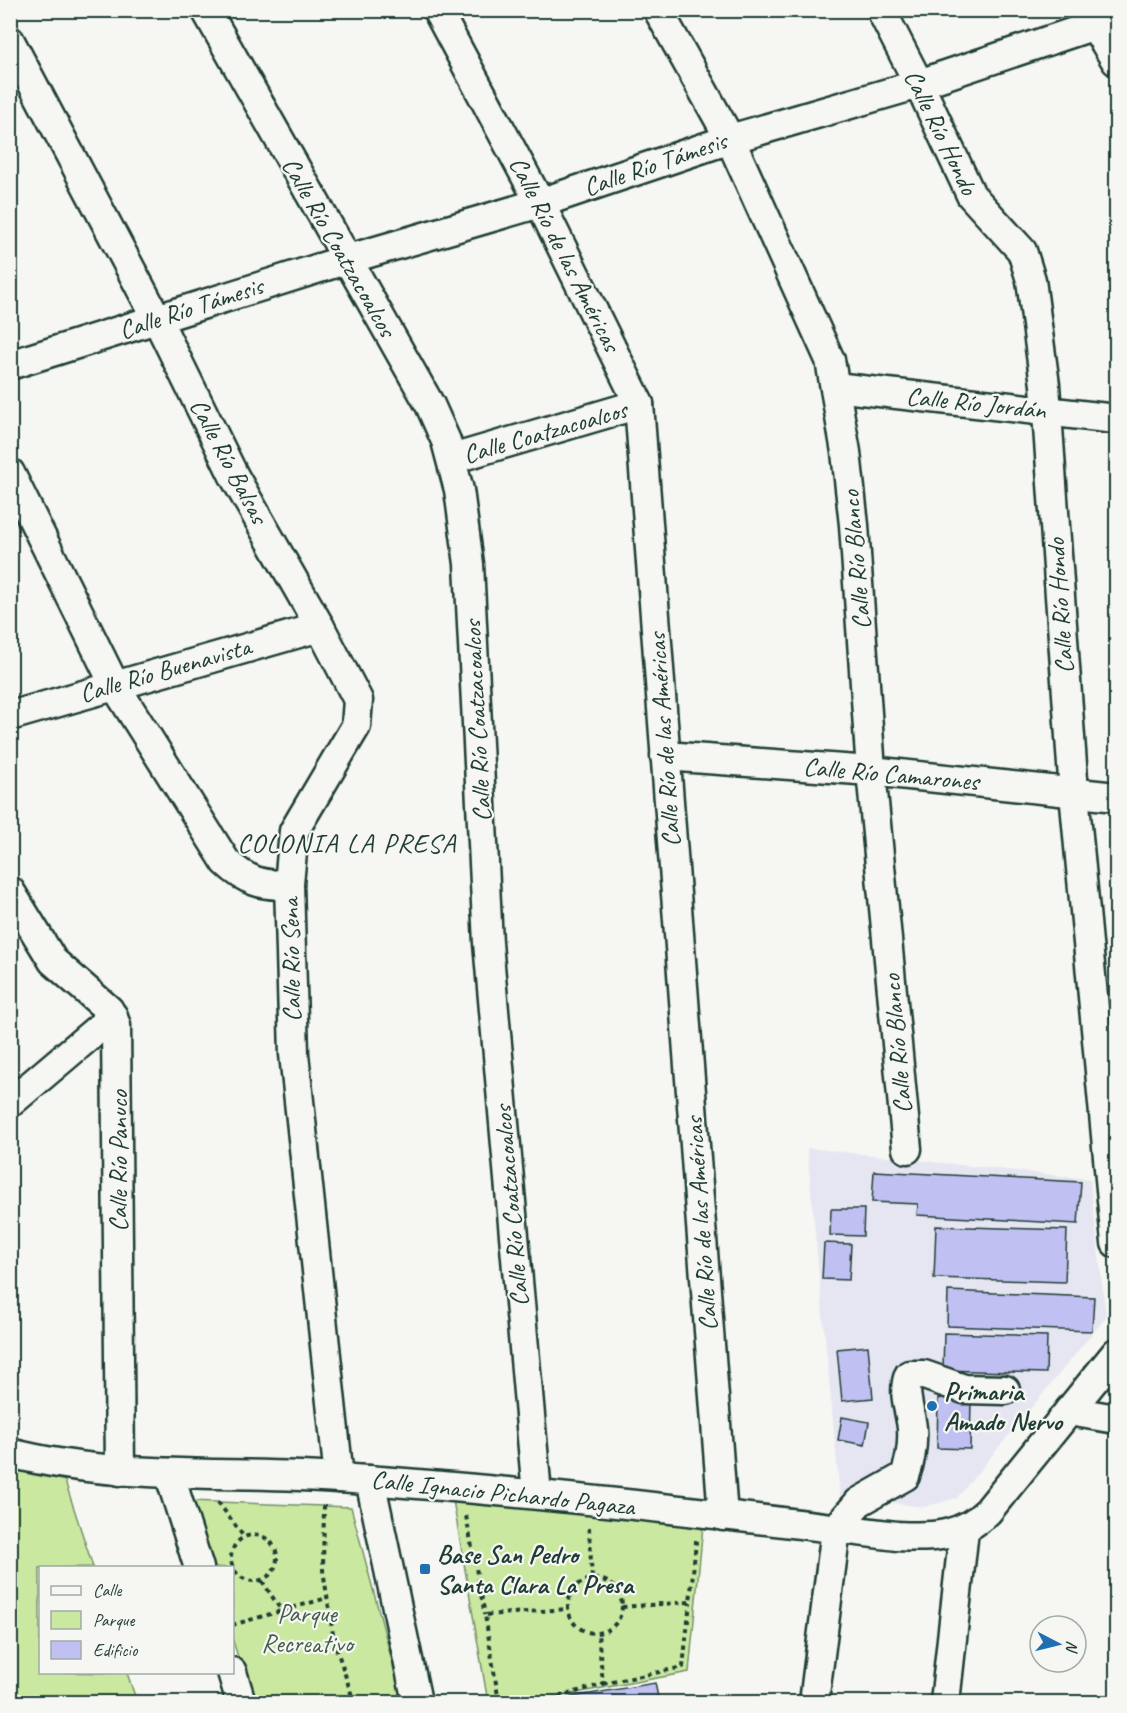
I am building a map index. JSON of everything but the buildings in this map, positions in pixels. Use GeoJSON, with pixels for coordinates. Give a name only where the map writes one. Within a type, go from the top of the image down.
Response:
{"type":"FeatureCollection","features":[{"type":"Feature","properties":{"kind":"street","name":"Calle Río Coatzacoalcos"},"geometry":{"type":"LineString","coordinates":[[206,10],[345,260],[430,405],[452,459],[459,490],[469,564],[488,943],[537,1494]]}},
{"type":"Feature","properties":{"kind":"street","name":"Calle Río de las Américas"},"geometry":{"type":"LineString","coordinates":[[437,10],[540,203],[639,404],[723,1516]]}},
{"type":"Feature","properties":{"kind":"street","name":"Calle Río Blanco"},"geometry":{"type":"LineString","coordinates":[[658,10],[730,139],[830,360],[854,525],[871,771],[908,1149]]}},
{"type":"Feature","properties":{"kind":"street","name":"Calle Río Hondo"},"geometry":{"type":"LineString","coordinates":[[881,10],[971,195],[979,207],[1011,236],[1026,261],[1044,373],[1074,793],[1116,1243]]}},
{"type":"Feature","properties":{"kind":"street","name":"Calle Río Támesis"},"geometry":{"type":"LineString","coordinates":[[10,365],[345,260],[540,203],[730,139],[919,84],[1089,18]]}},
{"type":"Feature","properties":{"kind":"street"},"geometry":{"type":"LineString","coordinates":[[1089,18],[1116,61]]}},
{"type":"Feature","properties":{"kind":"street","name":"Calle Río Balsas"},"geometry":{"type":"LineString","coordinates":[[10,41],[157,319],[234,476],[320,627],[358,700],[356,726],[294,831],[290,884]]}},
{"type":"Feature","properties":{"kind":"street","name":"Calle Río Jordán"},"geometry":{"type":"LineString","coordinates":[[835,387],[1116,419]]}},
{"type":"Feature","properties":{"kind":"street","name":"Calle Coatzacoalcos"},"geometry":{"type":"LineString","coordinates":[[452,459],[639,404]]}},
{"type":"Feature","properties":{"kind":"street","name":"Calle Río Sena"},"geometry":{"type":"LineString","coordinates":[[10,473],[114,684],[226,862],[249,880],[270,885],[290,884],[294,1054],[331,1477]]}},
{"type":"Feature","properties":{"kind":"street","name":"Calle Río Buenavista"},"geometry":{"type":"LineString","coordinates":[[10,716],[114,684],[320,627]]}},
{"type":"Feature","properties":{"kind":"street","name":"Calle Río Camarones"},"geometry":{"type":"LineString","coordinates":[[665,756],[871,771],[1116,797]]}},
{"type":"Feature","properties":{"kind":"street"},"geometry":{"type":"LineString","coordinates":[[10,891],[53,962],[113,1016],[10,1103]]}},
{"type":"Feature","properties":{"kind":"street","name":"Calle Río Panuco"},"geometry":{"type":"LineString","coordinates":[[113,1016],[117,1035],[120,1471]]}},
{"type":"Feature","properties":{"kind":"street","name":"Calle Ignacio Pichardo Pagaza"},"geometry":{"type":"LineString","coordinates":[[10,1453],[45,1462],[120,1471],[331,1477],[537,1494],[589,1514],[723,1516],[917,1537],[941,1536],[964,1530],[988,1511],[1116,1353]]}},
{"type":"Feature","properties":{"kind":"street"},"geometry":{"type":"LineString","coordinates":[[814,1702],[836,1529],[859,1502],[905,1476],[912,1431],[909,1404],[904,1394],[909,1375],[924,1375],[964,1389],[1005,1390]]}},
{"type":"Feature","properties":{"kind":"street"},"geometry":{"type":"LineString","coordinates":[[1069,1411],[1116,1419]]}},
{"type":"Feature","properties":{"kind":"street"},"geometry":{"type":"LineString","coordinates":[[169,1473],[198,1566]]}},
{"type":"Feature","properties":{"kind":"street"},"geometry":{"type":"LineString","coordinates":[[370,1480],[417,1702]]}},
{"type":"Feature","properties":{"kind":"street"},"geometry":{"type":"LineString","coordinates":[[945,1702],[964,1530]]}},
{"type":"Feature","properties":{"kind":"street"},"geometry":{"type":"LineString","coordinates":[[233,1674],[241,1702]]}},
{"type":"Feature","properties":{"kind":"path"},"geometry":{"type":"LineString","coordinates":[[331,1477],[323,1570],[334,1641],[354,1702]]}},
{"type":"Feature","properties":{"kind":"path"},"geometry":{"type":"LineString","coordinates":[[476,1512],[465,1511],[499,1702]]}},
{"type":"Feature","properties":{"kind":"path"},"geometry":{"type":"LineString","coordinates":[[589,1514],[599,1528]]}},
{"type":"Feature","properties":{"kind":"path"},"geometry":{"type":"LineString","coordinates":[[589,1514],[592,1579]]}},
{"type":"Feature","properties":{"kind":"path"},"geometry":{"type":"LineString","coordinates":[[233,1566],[233,1547],[238,1542],[251,1535],[258,1535],[272,1542],[278,1556],[274,1571],[262,1581],[246,1581],[239,1577],[234,1568]]}},
{"type":"Feature","properties":{"kind":"path"},"geometry":{"type":"LineString","coordinates":[[541,1702],[603,1684],[682,1667],[696,1542],[685,1541]]}},
{"type":"Feature","properties":{"kind":"path"},"geometry":{"type":"LineString","coordinates":[[592,1579],[600,1579],[615,1587],[620,1594],[622,1607],[619,1619],[613,1626],[598,1633],[582,1629],[575,1624],[568,1609],[569,1600],[577,1586],[592,1579]]}},
{"type":"Feature","properties":{"kind":"path"},"geometry":{"type":"LineString","coordinates":[[262,1581],[281,1610]]}},
{"type":"Feature","properties":{"kind":"path"},"geometry":{"type":"LineString","coordinates":[[234,1624],[327,1598]]}},
{"type":"Feature","properties":{"kind":"path"},"geometry":{"type":"LineString","coordinates":[[622,1607],[690,1602]]}},
{"type":"Feature","properties":{"kind":"path"},"geometry":{"type":"LineString","coordinates":[[485,1615],[568,1609]]}},
{"type":"Feature","properties":{"kind":"path"},"geometry":{"type":"LineString","coordinates":[[598,1633],[603,1684]]}},
{"type":"Feature","properties":{"kind":"shaded area","name":"Primaria Amado Nervo"},"geometry":{"type":"Polygon","coordinates":[[[807,1148],[1090,1179],[1106,1317],[957,1498],[924,1507],[840,1496],[807,1148]]]}},
{"type":"Feature","properties":{"kind":"green space"},"geometry":{"type":"Polygon","coordinates":[[[10,1465],[65,1481],[93,1566],[39,1566],[39,1674],[127,1674],[137,1702],[11,1702],[10,1465]]]}},
{"type":"Feature","properties":{"kind":"green space"},"geometry":{"type":"Polygon","coordinates":[[[453,1500],[703,1526],[689,1672],[527,1702],[488,1702],[453,1500]]]}},
{"type":"Feature","properties":{"kind":"green space","name":"Parque Recreativo"},"geometry":{"type":"Polygon","coordinates":[[[189,1501],[351,1507],[403,1702],[252,1702],[234,1644],[234,1566],[210,1566],[189,1501]]]}},
{"type":"Feature","properties":{"kind":"place","name":"Primaria Amado Nervo"},"geometry":{"type":"Point","coordinates":[932,1406]}},
{"type":"Feature","properties":{"kind":"place","name":"Base San Pedro Santa Clara La Presa"},"geometry":{"type":"Point","coordinates":[425,1569]}},
{"type":"Feature","properties":{"kind":"district","name":"COLONIA LA PRESA"},"geometry":{"type":"Point","coordinates":[347,843]}}]}
